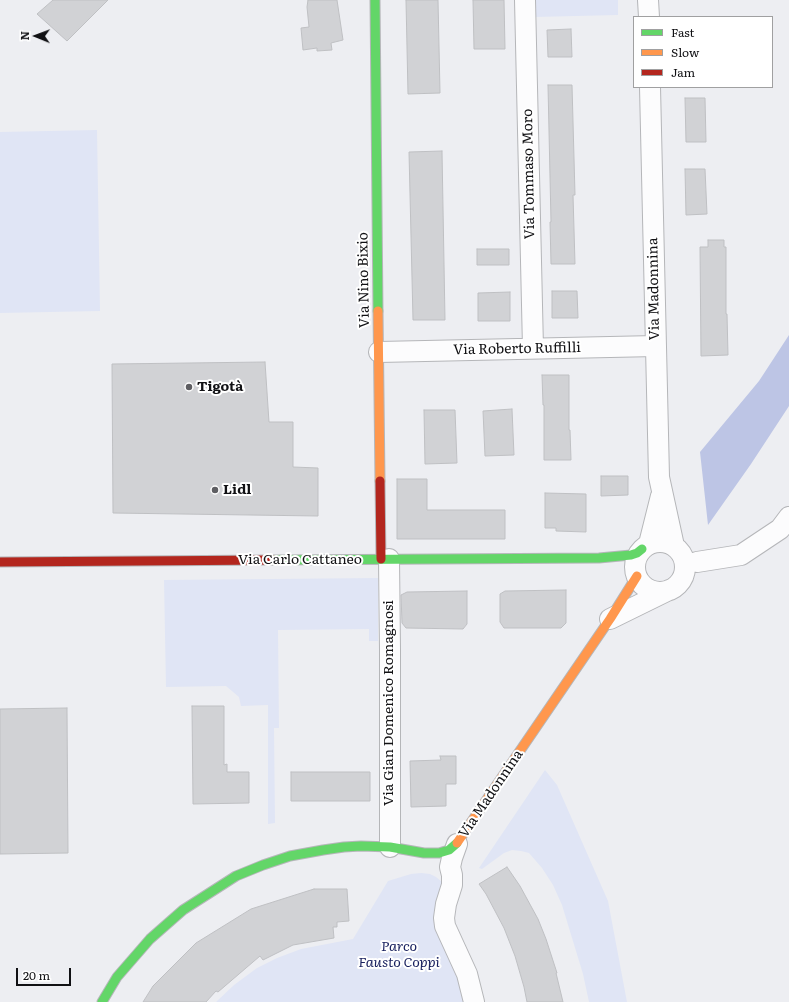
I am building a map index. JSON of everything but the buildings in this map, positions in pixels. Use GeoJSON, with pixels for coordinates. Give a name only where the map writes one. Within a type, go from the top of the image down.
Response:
{"type":"FeatureCollection","features":[{"type":"Feature","properties":{"kind":"street","name":"Via Nino Bixio"},"geometry":{"type":"LineString","coordinates":[[375,0],[379,352],[385,559]]}},
{"type":"Feature","properties":{"kind":"street","name":"Via Tommaso Moro"},"geometry":{"type":"LineString","coordinates":[[526,0],[533,348]]}},
{"type":"Feature","properties":{"kind":"street"},"geometry":{"type":"LineString","coordinates":[[648,0],[649,16]]}},
{"type":"Feature","properties":{"kind":"street","name":"Via Madonnina"},"geometry":{"type":"LineString","coordinates":[[650,88],[659,478],[674,546]]}},
{"type":"Feature","properties":{"kind":"street","name":"Via Roberto Ruffilli"},"geometry":{"type":"LineString","coordinates":[[379,352],[656,346]]}},
{"type":"Feature","properties":{"kind":"street","name":"Via Madonnina"},"geometry":{"type":"LineString","coordinates":[[645,547],[662,491]]}},
{"type":"Feature","properties":{"kind":"street"},"geometry":{"type":"LineString","coordinates":[[697,562],[741,555],[780,528],[789,517]]}},
{"type":"Feature","properties":{"kind":"street"},"geometry":{"type":"LineString","coordinates":[[655,542],[668,543],[674,546],[680,552],[684,560],[685,568],[679,583],[664,591],[648,589],[641,583],[636,574],[635,564],[637,556],[645,547],[655,542]]}},
{"type":"Feature","properties":{"kind":"street","name":"Via Carlo Cattaneo"},"geometry":{"type":"LineString","coordinates":[[0,562],[599,558],[631,555],[637,553],[645,547]]}},
{"type":"Feature","properties":{"kind":"street","name":"Via Carlo Cattaneo"},"geometry":{"type":"LineString","coordinates":[[599,558],[621,564],[636,574]]}},
{"type":"Feature","properties":{"kind":"street","name":"Via Gian Domenico Romagnosi"},"geometry":{"type":"LineString","coordinates":[[385,559],[390,650],[390,846]]}},
{"type":"Feature","properties":{"kind":"street","name":"Via Madonnina"},"geometry":{"type":"LineString","coordinates":[[102,1002],[117,977],[150,939],[183,910],[236,876],[263,865],[297,855],[344,847],[390,846],[424,853],[439,853],[449,850],[457,844],[610,619],[636,574]]}},
{"type":"Feature","properties":{"kind":"street","name":"Via Madonnina"},"geometry":{"type":"LineString","coordinates":[[610,619],[672,588]]}},
{"type":"Feature","properties":{"kind":"street"},"geometry":{"type":"LineString","coordinates":[[457,844],[450,867],[452,885],[446,904],[444,918],[445,926],[467,974],[474,1002]]}},
{"type":"Feature","properties":{"kind":"green space"},"geometry":{"type":"Polygon","coordinates":[[[534,0],[618,0],[618,15],[534,17],[534,0]]]}},
{"type":"Feature","properties":{"kind":"green space"},"geometry":{"type":"Polygon","coordinates":[[[97,130],[100,311],[0,313],[0,132],[97,130]]]}},
{"type":"Feature","properties":{"kind":"green space"},"geometry":{"type":"Polygon","coordinates":[[[378,578],[378,641],[369,641],[369,629],[278,630],[279,728],[274,728],[275,823],[268,824],[268,705],[241,706],[239,697],[226,686],[166,687],[164,580],[378,578]]]}},
{"type":"Feature","properties":{"kind":"green space"},"geometry":{"type":"Polygon","coordinates":[[[545,770],[557,785],[608,901],[627,1002],[589,1002],[583,974],[562,905],[553,885],[542,868],[529,853],[512,850],[504,853],[482,869],[479,868],[545,770]]]}},
{"type":"Feature","properties":{"kind":"green space","name":"Parco Fausto Coppi"},"geometry":{"type":"Polygon","coordinates":[[[411,874],[430,874],[436,877],[444,886],[469,1002],[216,1002],[234,985],[257,968],[277,958],[301,949],[353,939],[388,881],[411,874]]]}},
{"type":"Feature","properties":{"kind":"shaded area"},"geometry":{"type":"Polygon","coordinates":[[[789,335],[789,406],[751,464],[708,525],[700,452],[759,381],[789,335]]]}},
{"type":"Feature","properties":{"kind":"traffic: fast"},"geometry":{"type":"LineString","coordinates":[[375,0],[378,311]]}},
{"type":"Feature","properties":{"kind":"traffic: fast"},"geometry":{"type":"LineString","coordinates":[[273,560],[599,558],[631,555],[642,549]]}},
{"type":"Feature","properties":{"kind":"traffic: fast"},"geometry":{"type":"LineString","coordinates":[[102,1002],[117,977],[150,939],[183,910],[236,876],[290,856],[323,850],[361,846],[390,847],[424,853],[439,853],[449,850],[457,843]]}},
{"type":"Feature","properties":{"kind":"traffic: slow"},"geometry":{"type":"LineString","coordinates":[[378,311],[380,481]]}},
{"type":"Feature","properties":{"kind":"traffic: slow"},"geometry":{"type":"LineString","coordinates":[[457,843],[610,619],[637,576]]}},
{"type":"Feature","properties":{"kind":"traffic: jam"},"geometry":{"type":"LineString","coordinates":[[380,481],[381,559]]}},
{"type":"Feature","properties":{"kind":"traffic: jam"},"geometry":{"type":"LineString","coordinates":[[0,562],[273,560]]}},
{"type":"Feature","properties":{"kind":"place","name":"Tigotà"},"geometry":{"type":"Point","coordinates":[189,387]}},
{"type":"Feature","properties":{"kind":"place","name":"Lidl"},"geometry":{"type":"Point","coordinates":[215,490]}}]}
